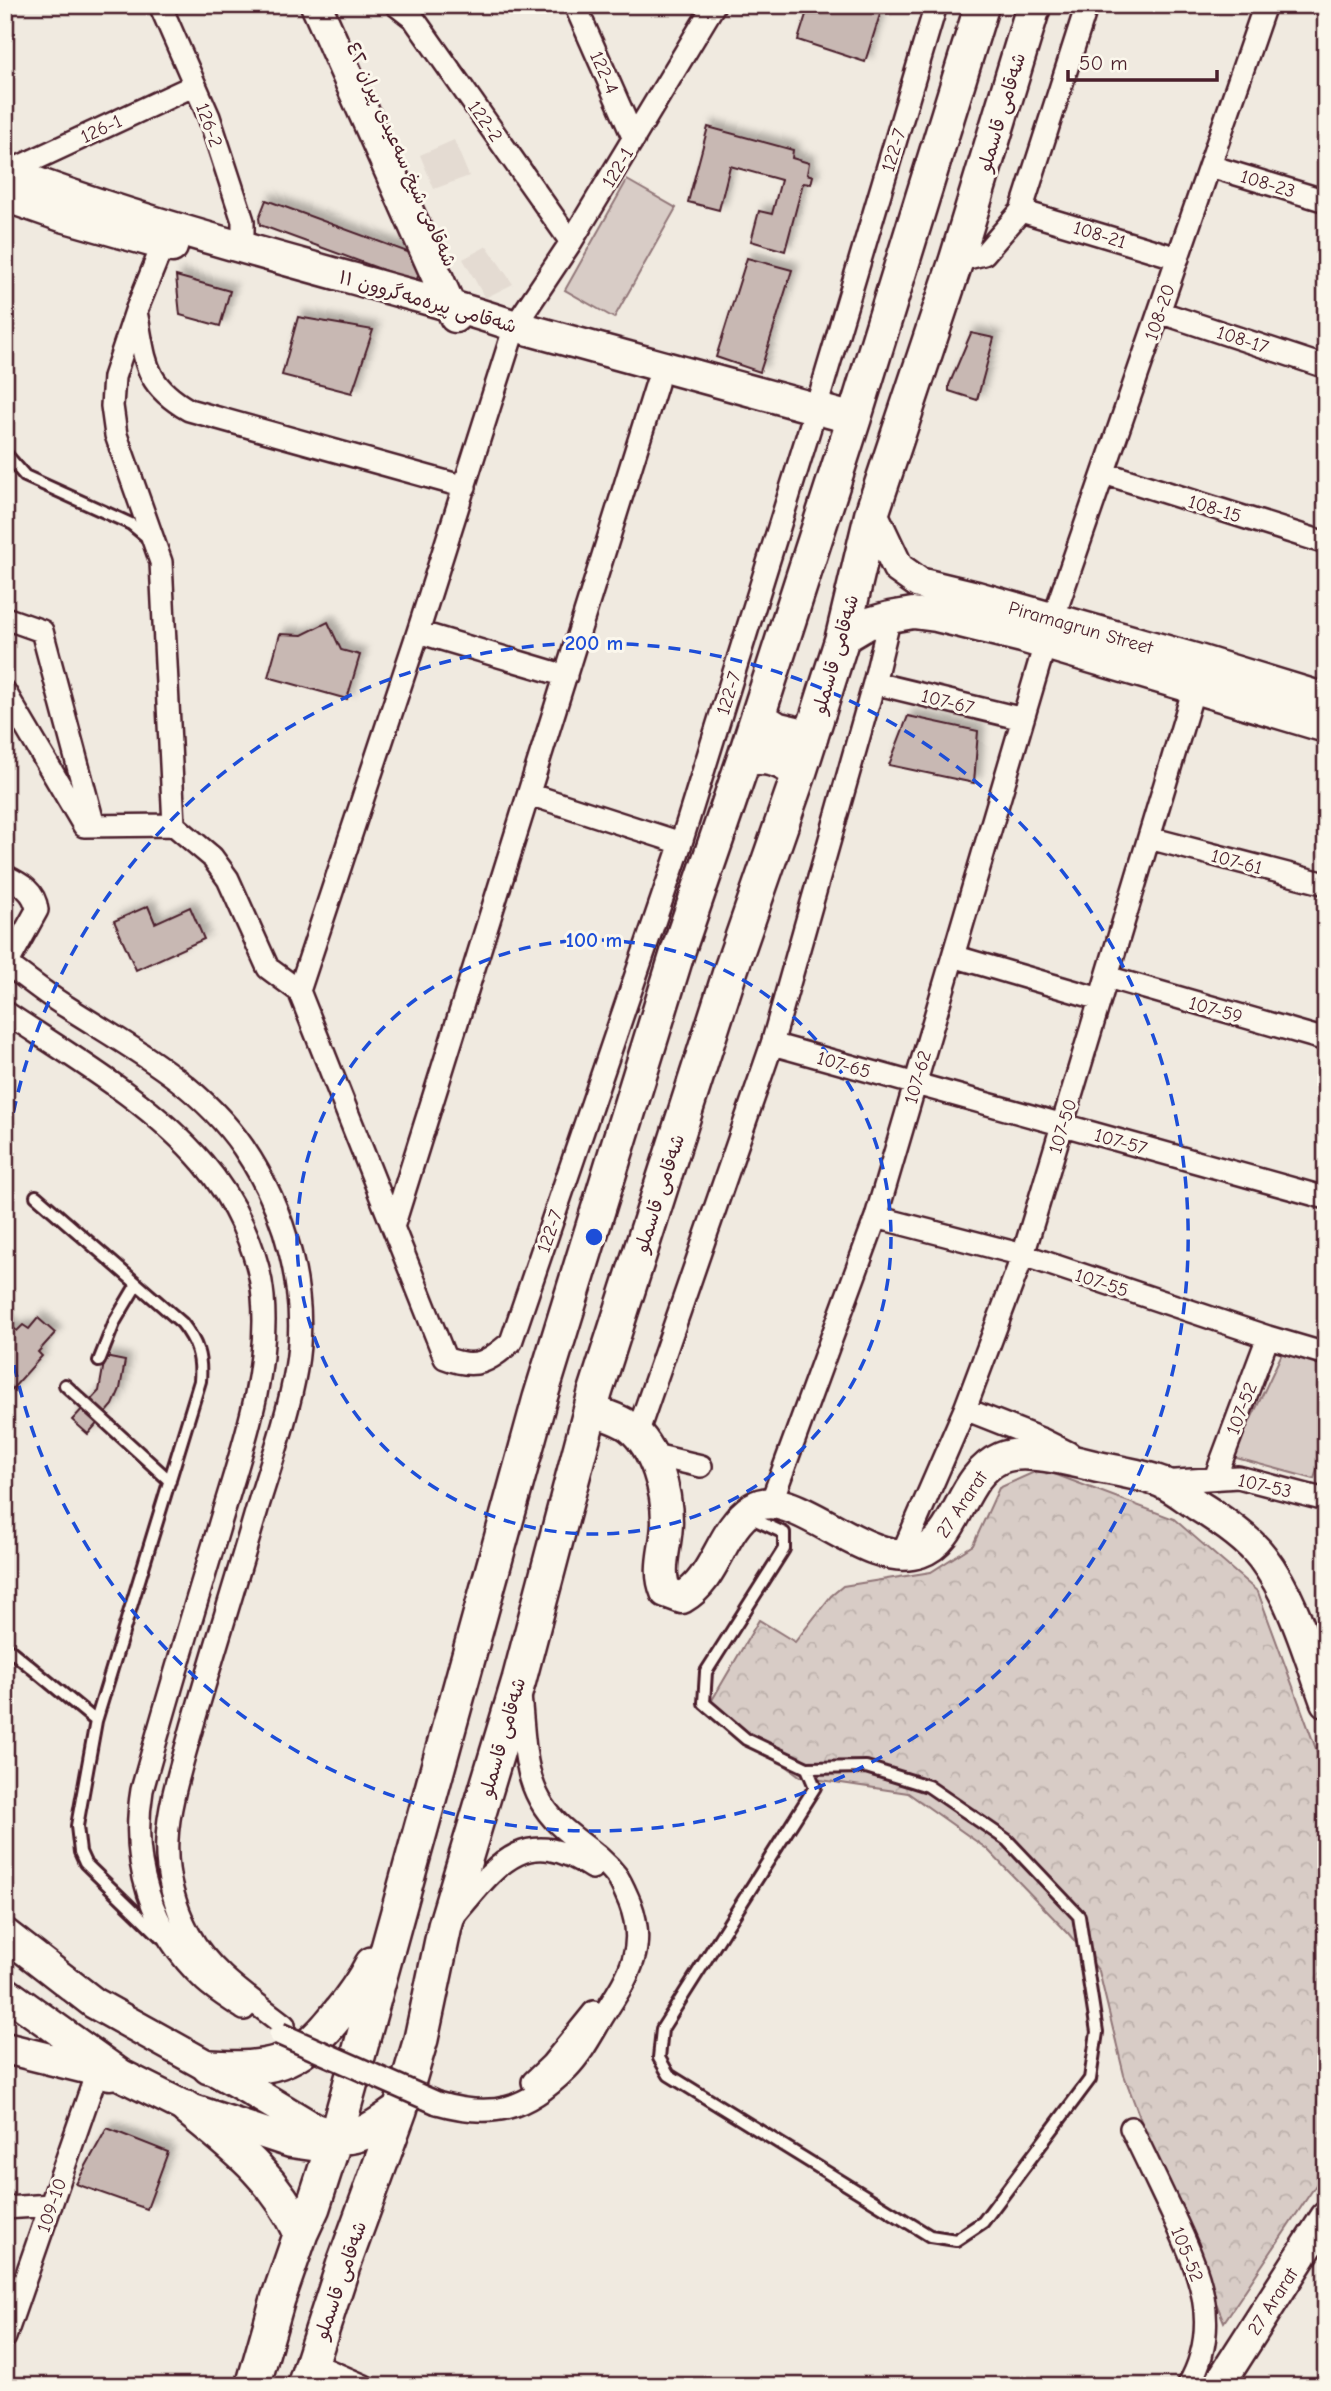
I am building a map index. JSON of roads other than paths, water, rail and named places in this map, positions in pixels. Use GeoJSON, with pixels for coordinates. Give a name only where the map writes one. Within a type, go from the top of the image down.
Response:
{"type":"FeatureCollection","features":[{"type":"Feature","properties":{"kind":"main road","name":"شەقامی شیخ سەعیدی پیران ٤٢"},"geometry":{"type":"LineString","coordinates":[[316,5],[458,314]]}},
{"type":"Feature","properties":{"kind":"main road","name":"شەقامی شیخ سەعیدی پیران ٤٢"},"geometry":{"type":"LineString","coordinates":[[335,5],[462,286],[458,314]]}},
{"type":"Feature","properties":{"kind":"main road"},"geometry":{"type":"LineString","coordinates":[[253,2386],[278,2299],[336,2136],[540,1398],[678,951],[758,717],[982,5]]}},
{"type":"Feature","properties":{"kind":"main road","name":"شەقامی قاسملو"},"geometry":{"type":"LineString","coordinates":[[308,2375],[343,2266],[400,2110],[421,2039],[445,1926],[519,1680],[590,1409],[729,975],[799,774],[842,639],[872,513],[956,261],[1034,5]]}},
{"type":"Feature","properties":{"kind":"main road","name":"شەقامی پیرەمەگروون ١١"},"geometry":{"type":"LineString","coordinates":[[6,180],[167,235],[458,314]]}},
{"type":"Feature","properties":{"kind":"main road","name":"شەقامی پیرەمەگروون ١١"},"geometry":{"type":"LineString","coordinates":[[167,235],[243,248],[458,314],[657,383],[814,417]]}},
{"type":"Feature","properties":{"kind":"main road","name":"شەقامی پیرەمەگروون ١١"},"geometry":{"type":"LineString","coordinates":[[512,334],[851,427]]}},
{"type":"Feature","properties":{"kind":"main road","name":"Piramagrun Street"},"geometry":{"type":"LineString","coordinates":[[872,513],[898,568],[919,583],[977,597],[1049,632],[1194,688],[1326,727]]}},
{"type":"Feature","properties":{"kind":"main road","name":"Piramagrun Street"},"geometry":{"type":"LineString","coordinates":[[842,639],[869,623],[914,613],[1049,632],[1195,659],[1326,699]]}},
{"type":"Feature","properties":{"kind":"main road"},"geometry":{"type":"LineString","coordinates":[[758,717],[777,729],[811,737]]}},
{"type":"Feature","properties":{"kind":"main road"},"geometry":{"type":"LineString","coordinates":[[744,759],[774,759],[799,774]]}},
{"type":"Feature","properties":{"kind":"main road"},"geometry":{"type":"LineString","coordinates":[[590,1409],[630,1426],[643,1444],[660,1480],[667,1522],[661,1581],[666,1592],[682,1598],[695,1590],[709,1572],[738,1522],[758,1509],[804,1512],[853,1541],[877,1550],[902,1554]]}},
{"type":"Feature","properties":{"kind":"main road","name":"27 Ararat"},"geometry":{"type":"LineString","coordinates":[[902,1554],[931,1547],[939,1539],[976,1476],[998,1459],[1022,1454],[1084,1463],[1161,1482],[1220,1520],[1262,1556],[1317,1656],[1326,1702]]}},
{"type":"Feature","properties":{"kind":"main road"},"geometry":{"type":"LineString","coordinates":[[209,2067],[255,2068],[280,2062],[303,2051],[321,2035],[361,1987],[398,1911]]}},
{"type":"Feature","properties":{"kind":"main road"},"geometry":{"type":"LineString","coordinates":[[5,1934],[94,2003],[315,2129],[350,2139],[365,2133],[400,2110]]}},
{"type":"Feature","properties":{"kind":"main road"},"geometry":{"type":"LineString","coordinates":[[5,1992],[109,2074]]}},
{"type":"Feature","properties":{"kind":"main road"},"geometry":{"type":"LineString","coordinates":[[5,2048],[109,2074],[187,2108],[291,2142],[312,2145],[336,2136]]}},
{"type":"Feature","properties":{"kind":"main road"},"geometry":{"type":"LineString","coordinates":[[187,2108],[252,2162],[286,2204],[307,2220]]}},
{"type":"Feature","properties":{"kind":"main road"},"geometry":{"type":"LineString","coordinates":[[336,2136],[352,2190],[357,2230]]}},
{"type":"Feature","properties":{"kind":"main road"},"geometry":{"type":"LineString","coordinates":[[307,2220],[326,2210],[334,2216],[343,2266]]}},
{"type":"Feature","properties":{"kind":"main road","name":"27 Ararat"},"geometry":{"type":"LineString","coordinates":[[1218,2386],[1326,2217]]}},
{"type":"Feature","properties":{"kind":"street","name":"126-2"},"geometry":{"type":"LineString","coordinates":[[160,5],[209,117],[243,221],[243,248]]}},
{"type":"Feature","properties":{"kind":"street","name":"122-2"},"geometry":{"type":"LineString","coordinates":[[396,5],[414,19],[571,242]]}},
{"type":"Feature","properties":{"kind":"street","name":"122-4"},"geometry":{"type":"LineString","coordinates":[[575,5],[634,139]]}},
{"type":"Feature","properties":{"kind":"street","name":"122-1"},"geometry":{"type":"LineString","coordinates":[[512,334],[571,242],[714,5]]}},
{"type":"Feature","properties":{"kind":"street","name":"122-7"},"geometry":{"type":"LineString","coordinates":[[299,991],[445,1358],[471,1364],[484,1363],[510,1342],[681,843],[814,417],[936,5]]}},
{"type":"Feature","properties":{"kind":"street"},"geometry":{"type":"LineString","coordinates":[[956,261],[984,254],[1021,211],[1087,5]]}},
{"type":"Feature","properties":{"kind":"street","name":"108-20"},"geometry":{"type":"LineString","coordinates":[[1049,632],[1265,5]]}},
{"type":"Feature","properties":{"kind":"street","name":"126-1"},"geometry":{"type":"LineString","coordinates":[[6,180],[195,85]]}},
{"type":"Feature","properties":{"kind":"street","name":"108-23"},"geometry":{"type":"LineString","coordinates":[[1210,166],[1326,201]]}},
{"type":"Feature","properties":{"kind":"street","name":"108-21"},"geometry":{"type":"LineString","coordinates":[[1021,211],[1178,258]]}},
{"type":"Feature","properties":{"kind":"street"},"geometry":{"type":"LineString","coordinates":[[167,235],[136,311],[114,377],[112,406],[116,435],[162,562],[174,825]]}},
{"type":"Feature","properties":{"kind":"street"},"geometry":{"type":"LineString","coordinates":[[136,311],[153,380],[160,390],[188,410],[465,487]]}},
{"type":"Feature","properties":{"kind":"street","name":"108-17"},"geometry":{"type":"LineString","coordinates":[[1159,312],[1326,367]]}},
{"type":"Feature","properties":{"kind":"street"},"geometry":{"type":"LineString","coordinates":[[5,692],[84,826],[174,825],[220,866],[268,968],[299,991],[418,632],[512,334]]}},
{"type":"Feature","properties":{"kind":"street"},"geometry":{"type":"LineString","coordinates":[[393,1227],[657,383]]}},
{"type":"Feature","properties":{"kind":"street","name":"108-15"},"geometry":{"type":"LineString","coordinates":[[1104,473],[1326,543]]}},
{"type":"Feature","properties":{"kind":"street"},"geometry":{"type":"LineString","coordinates":[[701,1466],[643,1444],[772,1044],[874,683],[890,617]]}},
{"type":"Feature","properties":{"kind":"street"},"geometry":{"type":"LineString","coordinates":[[5,618],[43,631],[94,826]]}},
{"type":"Feature","properties":{"kind":"street"},"geometry":{"type":"LineString","coordinates":[[418,632],[566,676]]}},
{"type":"Feature","properties":{"kind":"street","name":"107-62"},"geometry":{"type":"LineString","coordinates":[[758,1509],[876,1217],[1049,632]]}},
{"type":"Feature","properties":{"kind":"street","name":"107-67"},"geometry":{"type":"LineString","coordinates":[[874,683],[1023,719]]}},
{"type":"Feature","properties":{"kind":"street","name":"107-50"},"geometry":{"type":"LineString","coordinates":[[902,1554],[965,1409],[1023,1255],[1194,688]]}},
{"type":"Feature","properties":{"kind":"street"},"geometry":{"type":"LineString","coordinates":[[528,794],[681,843]]}},
{"type":"Feature","properties":{"kind":"street","name":"107-61"},"geometry":{"type":"LineString","coordinates":[[1149,838],[1326,884]]}},
{"type":"Feature","properties":{"kind":"street"},"geometry":{"type":"LineString","coordinates":[[5,876],[29,891],[37,910],[6,965],[64,1006],[157,1062],[205,1102],[242,1146],[271,1196],[293,1269],[299,1342],[292,1385],[177,1784],[167,1826],[166,1852],[177,1904],[196,1945],[221,1974],[282,2030]]}},
{"type":"Feature","properties":{"kind":"street"},"geometry":{"type":"LineString","coordinates":[[953,956],[1100,999]]}},
{"type":"Feature","properties":{"kind":"street","name":"107-59"},"geometry":{"type":"LineString","coordinates":[[1107,977],[1326,1040]]}},
{"type":"Feature","properties":{"kind":"street"},"geometry":{"type":"LineString","coordinates":[[42,1037],[64,1006]]}},
{"type":"Feature","properties":{"kind":"street"},"geometry":{"type":"LineString","coordinates":[[5,1012],[137,1102],[203,1163],[236,1214],[252,1253],[263,1296],[260,1372],[241,1455],[145,1777],[138,1822],[140,1861],[147,1894],[159,1921],[184,1958],[206,1982],[282,2030],[467,2110],[494,2111],[519,2104],[542,2092],[574,2062],[627,1979],[635,1954],[635,1922],[627,1896],[615,1874],[564,1830],[546,1810],[534,1786],[527,1758],[519,1680]]}},
{"type":"Feature","properties":{"kind":"street","name":"107-65"},"geometry":{"type":"LineString","coordinates":[[772,1044],[915,1084]]}},
{"type":"Feature","properties":{"kind":"street","name":"107-57"},"geometry":{"type":"LineString","coordinates":[[915,1084],[1326,1198]]}},
{"type":"Feature","properties":{"kind":"street","name":"107-55"},"geometry":{"type":"LineString","coordinates":[[876,1217],[1023,1255],[1326,1354]]}},
{"type":"Feature","properties":{"kind":"street","name":"107-52"},"geometry":{"type":"LineString","coordinates":[[1215,1478],[1268,1337]]}},
{"type":"Feature","properties":{"kind":"street"},"geometry":{"type":"LineString","coordinates":[[965,1409],[1041,1439],[1084,1463]]}},
{"type":"Feature","properties":{"kind":"street"},"geometry":{"type":"LineString","coordinates":[[241,1455],[250,1465],[269,1468]]}},
{"type":"Feature","properties":{"kind":"street","name":"107-53"},"geometry":{"type":"LineString","coordinates":[[1161,1482],[1237,1477],[1325,1498]]}},
{"type":"Feature","properties":{"kind":"street"},"geometry":{"type":"LineString","coordinates":[[220,1521],[240,1526],[249,1537]]}},
{"type":"Feature","properties":{"kind":"street"},"geometry":{"type":"LineString","coordinates":[[440,2097],[481,2100],[507,2095],[531,2084],[551,2065],[605,1995],[620,1965],[626,1942],[624,1919],[615,1895],[607,1883],[571,1855],[550,1849],[520,1853],[498,1865],[445,1926]]}},
{"type":"Feature","properties":{"kind":"street","name":"109-10"},"geometry":{"type":"LineString","coordinates":[[5,2337],[51,2206],[109,2074]]}},
{"type":"Feature","properties":{"kind":"street","name":"105-52"},"geometry":{"type":"LineString","coordinates":[[1131,2128],[1201,2283],[1205,2330],[1202,2353],[1188,2386]]}},
{"type":"Feature","properties":{"kind":"street"},"geometry":{"type":"LineString","coordinates":[[5,2208],[51,2206]]}},
{"type":"Feature","properties":{"kind":"street"},"geometry":{"type":"LineString","coordinates":[[308,2375],[364,2386]]}},
{"type":"Feature","properties":{"kind":"lane"},"geometry":{"type":"LineString","coordinates":[[5,453],[25,476],[131,524],[149,539],[162,562]]}},
{"type":"Feature","properties":{"kind":"lane"},"geometry":{"type":"LineString","coordinates":[[36,1196],[182,1323],[193,1337],[199,1351],[200,1381],[96,1721],[77,1826],[80,1852],[93,1872],[184,1958]]}},
{"type":"Feature","properties":{"kind":"lane"},"geometry":{"type":"LineString","coordinates":[[99,1361],[115,1321],[137,1284]]}},
{"type":"Feature","properties":{"kind":"lane"},"geometry":{"type":"LineString","coordinates":[[65,1385],[170,1481]]}},
{"type":"Feature","properties":{"kind":"lane"},"geometry":{"type":"LineString","coordinates":[[758,1509],[784,1532],[784,1549],[706,1672],[704,1703],[746,1739],[807,1768],[866,1767],[928,1786],[1007,1840],[1079,1916],[1097,2032],[1090,2079],[983,2222],[956,2240],[930,2236],[669,2075],[659,2058],[662,2029],[815,1787],[807,1768]]}},
{"type":"Feature","properties":{"kind":"lane"},"geometry":{"type":"LineString","coordinates":[[5,1646],[96,1721]]}}]}
